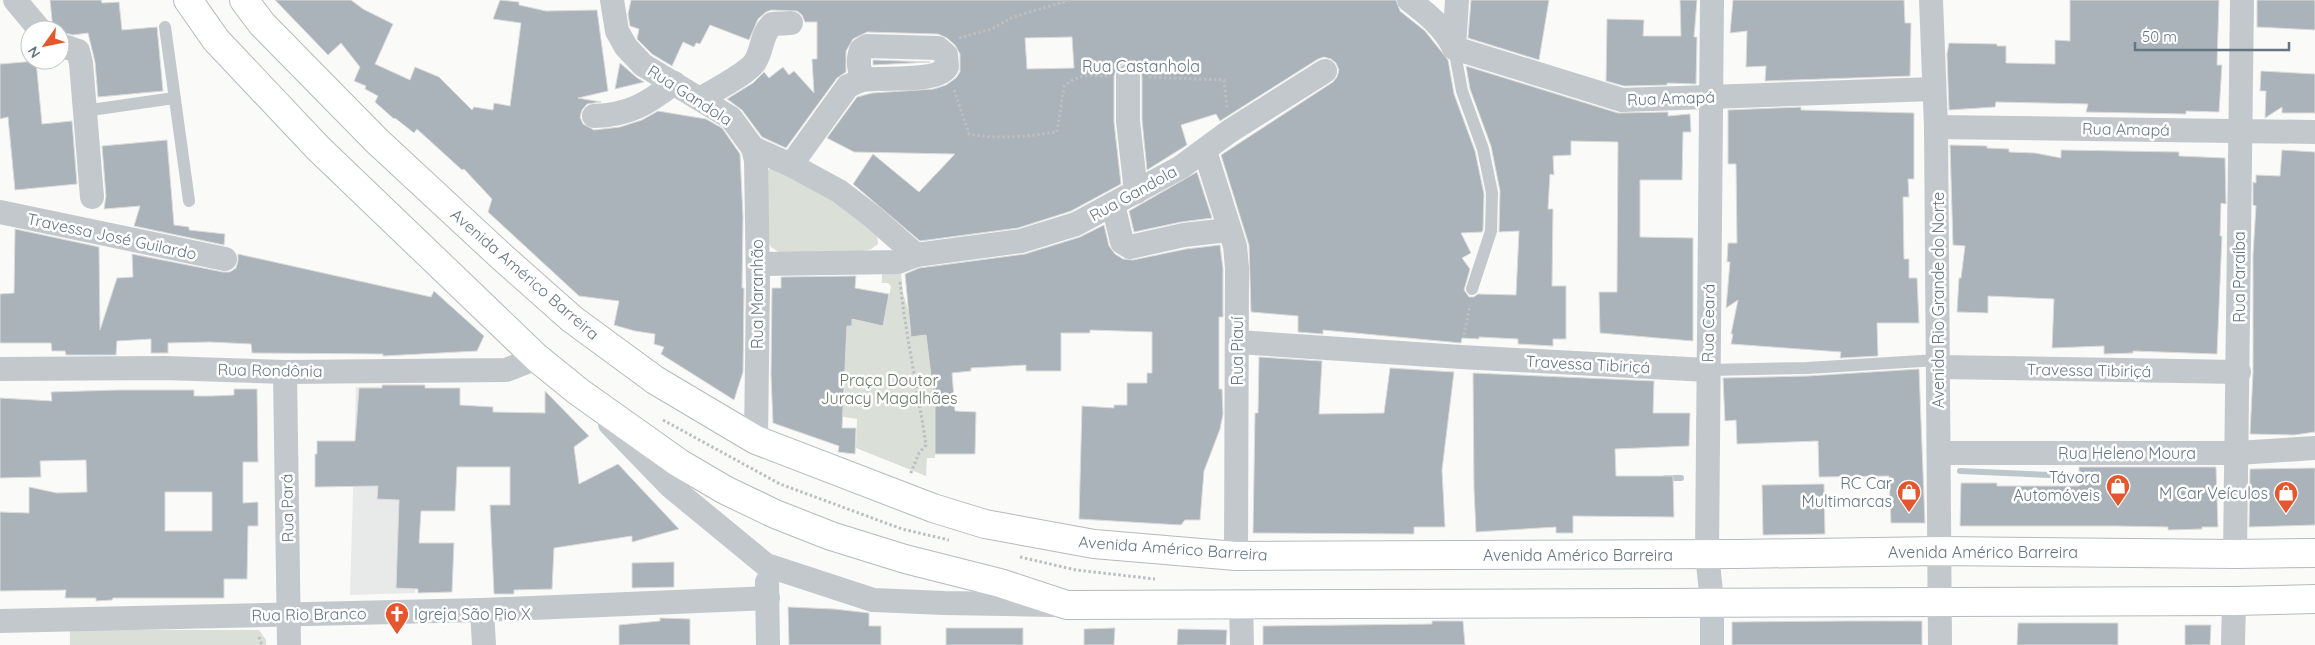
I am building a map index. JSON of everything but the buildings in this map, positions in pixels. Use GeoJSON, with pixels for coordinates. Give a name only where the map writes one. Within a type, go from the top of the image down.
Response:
{"type":"FeatureCollection","features":[{"type":"Feature","properties":{"kind":"main road"},"geometry":{"type":"LineString","coordinates":[[188,0],[216,40],[318,148],[537,358],[579,392],[679,462],[725,490],[775,514],[831,536],[905,559],[1000,583],[1067,604],[2234,601],[2315,599]]}},
{"type":"Feature","properties":{"kind":"main road","name":"Avenida Américo Barreira"},"geometry":{"type":"LineString","coordinates":[[244,0],[262,24],[377,141],[572,319],[655,380],[756,440],[901,496],[986,524],[1094,544],[1236,556],[1939,551],[2315,553]]}},
{"type":"Feature","properties":{"kind":"street"},"geometry":{"type":"LineString","coordinates":[[15,0],[32,20]]}},
{"type":"Feature","properties":{"kind":"street","name":"Rua Gandola"},"geometry":{"type":"LineString","coordinates":[[612,0],[617,31],[626,47],[643,65],[731,118],[753,148],[791,165],[839,191],[873,217],[907,258]]}},
{"type":"Feature","properties":{"kind":"street"},"geometry":{"type":"LineString","coordinates":[[1408,0],[1426,12],[1451,41],[1454,48]]}},
{"type":"Feature","properties":{"kind":"street"},"geometry":{"type":"LineString","coordinates":[[1454,48],[1457,0]]}},
{"type":"Feature","properties":{"kind":"street","name":"Rua Ceará"},"geometry":{"type":"LineString","coordinates":[[1712,0],[1707,370],[1707,554],[1712,601],[1712,645]]}},
{"type":"Feature","properties":{"kind":"street","name":"Avenida Rio Grande do Norte"},"geometry":{"type":"LineString","coordinates":[[1931,0],[1933,89],[1936,127],[1940,645]]}},
{"type":"Feature","properties":{"kind":"street","name":"Rua Paraíba"},"geometry":{"type":"LineString","coordinates":[[2235,554],[2239,372],[2242,0]]}},
{"type":"Feature","properties":{"kind":"street"},"geometry":{"type":"LineString","coordinates":[[700,99],[730,81],[755,62],[765,31],[772,24],[790,23]]}},
{"type":"Feature","properties":{"kind":"street"},"geometry":{"type":"LineString","coordinates":[[791,165],[848,86],[863,80],[899,80],[940,73],[945,57],[925,47],[867,46],[861,50],[858,56],[858,67],[863,80]]}},
{"type":"Feature","properties":{"kind":"street"},"geometry":{"type":"LineString","coordinates":[[70,48],[78,51],[81,63],[92,197]]}},
{"type":"Feature","properties":{"kind":"street","name":"Rua Amapá"},"geometry":{"type":"LineString","coordinates":[[1454,48],[1622,100],[1933,89]]}},
{"type":"Feature","properties":{"kind":"street","name":"Rua Gandola"},"geometry":{"type":"LineString","coordinates":[[758,264],[907,258],[1021,241],[1076,224],[1136,192],[1205,151],[1230,131],[1325,72]]}},
{"type":"Feature","properties":{"kind":"street"},"geometry":{"type":"LineString","coordinates":[[1128,76],[1128,121],[1136,192]]}},
{"type":"Feature","properties":{"kind":"street"},"geometry":{"type":"LineString","coordinates":[[594,116],[615,116],[642,106],[674,83]]}},
{"type":"Feature","properties":{"kind":"street","name":"Rua Amapá"},"geometry":{"type":"LineString","coordinates":[[1936,127],[2315,132]]}},
{"type":"Feature","properties":{"kind":"street","name":"Rua Maranhão"},"geometry":{"type":"LineString","coordinates":[[753,148],[756,160],[758,264],[756,440]]}},
{"type":"Feature","properties":{"kind":"street","name":"Rua Piauí"},"geometry":{"type":"LineString","coordinates":[[1205,151],[1234,246],[1237,268],[1236,556]]}},
{"type":"Feature","properties":{"kind":"street"},"geometry":{"type":"LineString","coordinates":[[1113,204],[1122,242],[1130,247],[1184,235],[1228,230]]}},
{"type":"Feature","properties":{"kind":"street","name":"Travessa José Guilardo"},"geometry":{"type":"LineString","coordinates":[[0,212],[225,259]]}},
{"type":"Feature","properties":{"kind":"street","name":"Travessa Tibiriçá"},"geometry":{"type":"LineString","coordinates":[[1238,342],[1461,357],[1707,370]]}},
{"type":"Feature","properties":{"kind":"street","name":"Rua Rondônia"},"geometry":{"type":"LineString","coordinates":[[0,369],[165,368],[285,372],[506,370],[537,358]]}},
{"type":"Feature","properties":{"kind":"street","name":"Travessa Tibiriçá"},"geometry":{"type":"LineString","coordinates":[[1938,363],[2239,372]]}},
{"type":"Feature","properties":{"kind":"street","name":"Rua Pará"},"geometry":{"type":"LineString","coordinates":[[285,372],[289,645]]}},
{"type":"Feature","properties":{"kind":"street"},"geometry":{"type":"LineString","coordinates":[[579,392],[670,486],[766,565],[873,600],[944,603],[1067,604]]}},
{"type":"Feature","properties":{"kind":"street","name":"Rua Heleno Moura"},"geometry":{"type":"LineString","coordinates":[[1939,453],[2237,453],[2315,448]]}},
{"type":"Feature","properties":{"kind":"street"},"geometry":{"type":"LineString","coordinates":[[766,565],[768,645]]}},
{"type":"Feature","properties":{"kind":"street","name":"Rua Rio Branco"},"geometry":{"type":"LineString","coordinates":[[0,621],[482,610],[768,598]]}},
{"type":"Feature","properties":{"kind":"street"},"geometry":{"type":"LineString","coordinates":[[2233,645],[2234,601]]}},
{"type":"Feature","properties":{"kind":"street"},"geometry":{"type":"LineString","coordinates":[[1241,604],[1242,645]]}},
{"type":"Feature","properties":{"kind":"street"},"geometry":{"type":"LineString","coordinates":[[482,610],[484,645]]}},
{"type":"Feature","properties":{"kind":"lane"},"geometry":{"type":"LineString","coordinates":[[165,27],[189,202]]}},
{"type":"Feature","properties":{"kind":"lane"},"geometry":{"type":"LineString","coordinates":[[1454,48],[1462,91],[1483,149],[1492,193],[1491,231],[1472,289]]}},
{"type":"Feature","properties":{"kind":"lane"},"geometry":{"type":"LineString","coordinates":[[84,111],[174,98]]}},
{"type":"Feature","properties":{"kind":"lane","name":"Travessa Tibiriçá"},"geometry":{"type":"LineString","coordinates":[[1707,370],[1938,363]]}},
{"type":"Feature","properties":{"kind":"path"},"geometry":{"type":"LineString","coordinates":[[945,57],[960,38],[992,28],[1013,17],[1070,0]]}},
{"type":"Feature","properties":{"kind":"path","name":"Rua Castanhola"},"geometry":{"type":"LineString","coordinates":[[945,57],[969,134],[978,136],[1031,136],[1057,132],[1064,86],[1078,76],[1224,80],[1230,131]]}},
{"type":"Feature","properties":{"kind":"path"},"geometry":{"type":"LineString","coordinates":[[901,496],[919,453],[926,445],[918,387],[904,316],[907,258]]}},
{"type":"Feature","properties":{"kind":"path"},"geometry":{"type":"LineString","coordinates":[[1461,357],[1472,289]]}},
{"type":"Feature","properties":{"kind":"path"},"geometry":{"type":"LineString","coordinates":[[660,419],[780,484],[902,529],[958,542]]}},
{"type":"Feature","properties":{"kind":"path","name":"Avenida Américo Barreira"},"geometry":{"type":"LineString","coordinates":[[1014,555],[1076,570],[1165,580]]}},
{"type":"Feature","properties":{"kind":"shaded area"},"geometry":{"type":"Polygon","coordinates":[[[424,386],[415,593],[350,595],[356,387],[424,386]]]}},
{"type":"Feature","properties":{"kind":"green space"},"geometry":{"type":"Polygon","coordinates":[[[771,168],[804,179],[877,234],[878,244],[871,249],[860,252],[780,253],[771,247],[768,240],[768,170],[771,168]]]}},
{"type":"Feature","properties":{"kind":"green space","name":"Praça Doutor Juracy Magalhães"},"geometry":{"type":"Polygon","coordinates":[[[882,273],[901,273],[903,293],[912,322],[909,322],[911,336],[926,335],[935,411],[935,458],[927,458],[926,476],[856,448],[857,419],[839,416],[840,399],[844,399],[845,386],[840,385],[844,346],[847,346],[847,326],[852,326],[852,319],[883,326],[891,286],[888,283],[882,283],[882,273]]]}},
{"type":"Feature","properties":{"kind":"green space"},"geometry":{"type":"Polygon","coordinates":[[[70,630],[259,630],[266,640],[266,645],[70,645],[70,630]]]}},
{"type":"Feature","properties":{"kind":"waterway"},"geometry":{"type":"LineString","coordinates":[[1960,471],[2072,476]]}},
{"type":"Feature","properties":{"kind":"waterway"},"geometry":{"type":"LineString","coordinates":[[1665,478],[1681,478]]}},
{"type":"Feature","properties":{"kind":"place","name":"Távora Automóveis"},"geometry":{"type":"Point","coordinates":[2118,507]}},
{"type":"Feature","properties":{"kind":"place","name":"RC Car Multimarcas"},"geometry":{"type":"Point","coordinates":[1909,513]}},
{"type":"Feature","properties":{"kind":"place","name":"M Car Veículos"},"geometry":{"type":"Point","coordinates":[2286,514]}},
{"type":"Feature","properties":{"kind":"place","name":"Igreja São Pio X"},"geometry":{"type":"Point","coordinates":[397,635]}}]}
